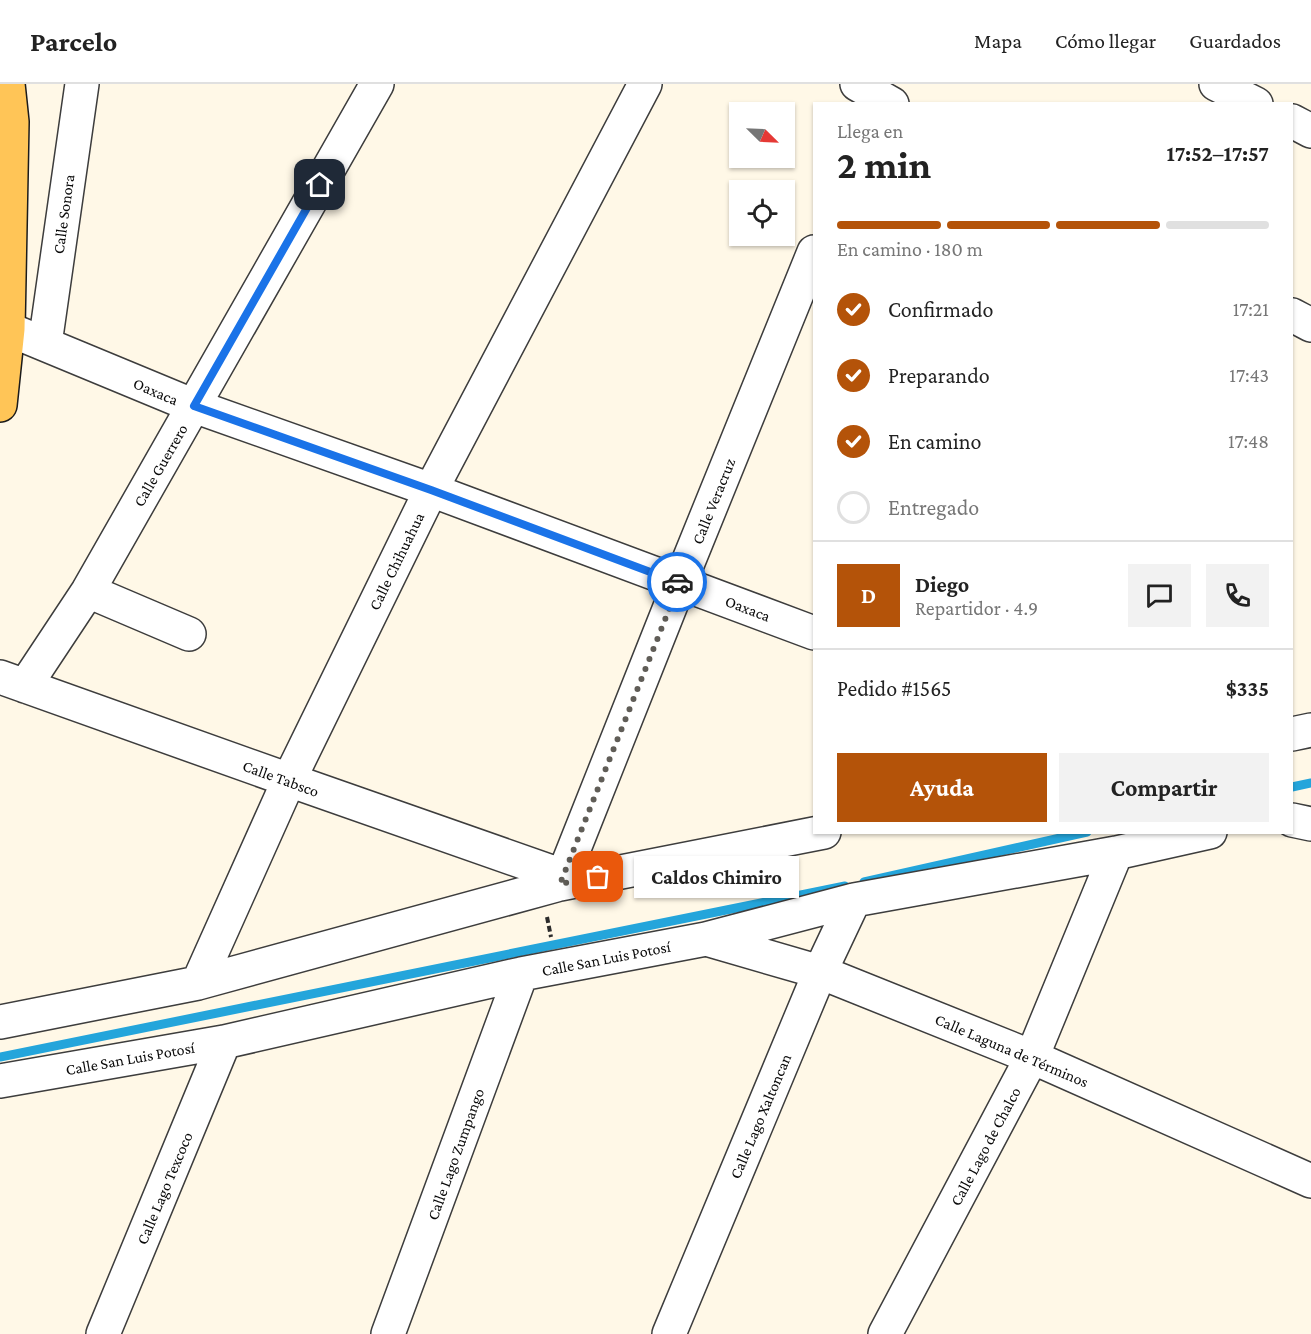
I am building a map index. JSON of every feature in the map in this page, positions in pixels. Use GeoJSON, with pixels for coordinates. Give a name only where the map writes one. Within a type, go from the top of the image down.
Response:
{"type":"FeatureCollection","features":[{"type":"Feature","properties":{"kind":"main road"},"geometry":{"type":"LineString","coordinates":[[0,405],[8,329],[12,122],[8,84]]}},
{"type":"Feature","properties":{"kind":"street","name":"Calle Sonora"},"geometry":{"type":"LineString","coordinates":[[45,344],[82,84]]}},
{"type":"Feature","properties":{"kind":"street","name":"Calle Guerrero"},"geometry":{"type":"LineString","coordinates":[[13,681],[88,591],[377,84]]}},
{"type":"Feature","properties":{"kind":"street","name":"Calle Chihuahua"},"geometry":{"type":"LineString","coordinates":[[198,983],[289,780],[431,490],[645,84]]}},
{"type":"Feature","properties":{"kind":"street"},"geometry":{"type":"LineString","coordinates":[[1216,84],[1252,102]]}},
{"type":"Feature","properties":{"kind":"street"},"geometry":{"type":"LineString","coordinates":[[1293,122],[1311,131]]}},
{"type":"Feature","properties":{"kind":"street","name":"Calle Veracruz"},"geometry":{"type":"LineString","coordinates":[[556,891],[813,254]]}},
{"type":"Feature","properties":{"kind":"street"},"geometry":{"type":"LineString","coordinates":[[1293,316],[1311,325]]}},
{"type":"Feature","properties":{"kind":"street","name":"Oaxaca"},"geometry":{"type":"LineString","coordinates":[[8,329],[194,406],[680,582],[810,626]]}},
{"type":"Feature","properties":{"kind":"street"},"geometry":{"type":"LineString","coordinates":[[88,591],[189,634]]}},
{"type":"Feature","properties":{"kind":"street","name":"Calle Tabsco"},"geometry":{"type":"LineString","coordinates":[[13,681],[289,780],[556,891]]}},
{"type":"Feature","properties":{"kind":"street"},"geometry":{"type":"LineString","coordinates":[[1293,735],[1311,730]]}},
{"type":"Feature","properties":{"kind":"street"},"geometry":{"type":"LineString","coordinates":[[1293,820],[1311,824]]}},
{"type":"Feature","properties":{"kind":"street"},"geometry":{"type":"LineString","coordinates":[[0,1022],[198,983],[556,891],[815,834]]}},
{"type":"Feature","properties":{"kind":"street","name":"Calle San Luis Potosí"},"geometry":{"type":"LineString","coordinates":[[0,1081],[224,1042],[521,974],[706,939],[854,900],[1116,853],[1201,834]]}},
{"type":"Feature","properties":{"kind":"street","name":"Calle Lago de Chalco"},"geometry":{"type":"LineString","coordinates":[[885,1334],[1032,1057],[1116,853]]}},
{"type":"Feature","properties":{"kind":"street","name":"Calle Lago Xaltoncan"},"geometry":{"type":"LineString","coordinates":[[669,1334],[820,972],[854,900]]}},
{"type":"Feature","properties":{"kind":"street","name":"Calle Laguna de Términos"},"geometry":{"type":"LineString","coordinates":[[706,939],[820,972],[1032,1057],[1311,1181]]}},
{"type":"Feature","properties":{"kind":"street","name":"Calle Lago Zumpango"},"geometry":{"type":"LineString","coordinates":[[388,1334],[521,974]]}},
{"type":"Feature","properties":{"kind":"street","name":"Calle Lago Texcoco"},"geometry":{"type":"LineString","coordinates":[[104,1334],[224,1042]]}},
{"type":"Feature","properties":{"kind":"path"},"geometry":{"type":"LineString","coordinates":[[552,943],[556,891]]}},
{"type":"Feature","properties":{"kind":"waterway"},"geometry":{"type":"LineString","coordinates":[[1293,787],[1311,783]]}},
{"type":"Feature","properties":{"kind":"waterway"},"geometry":{"type":"LineString","coordinates":[[864,882],[1078,834]]}},
{"type":"Feature","properties":{"kind":"waterway"},"geometry":{"type":"LineString","coordinates":[[0,1057],[845,886]]}},
{"type":"Feature","properties":{"kind":"way so far"},"geometry":{"type":"LineString","coordinates":[[598,877],[560,884],[680,582],[677,582]]}},
{"type":"Feature","properties":{"kind":"place","name":"Caldos Chimiro"},"geometry":{"type":"Point","coordinates":[598,877]}},
{"type":"Feature","properties":{"kind":"route"},"geometry":{"type":"LineString","coordinates":[[320,185],[194,406],[431,490],[677,582]]}}]}
